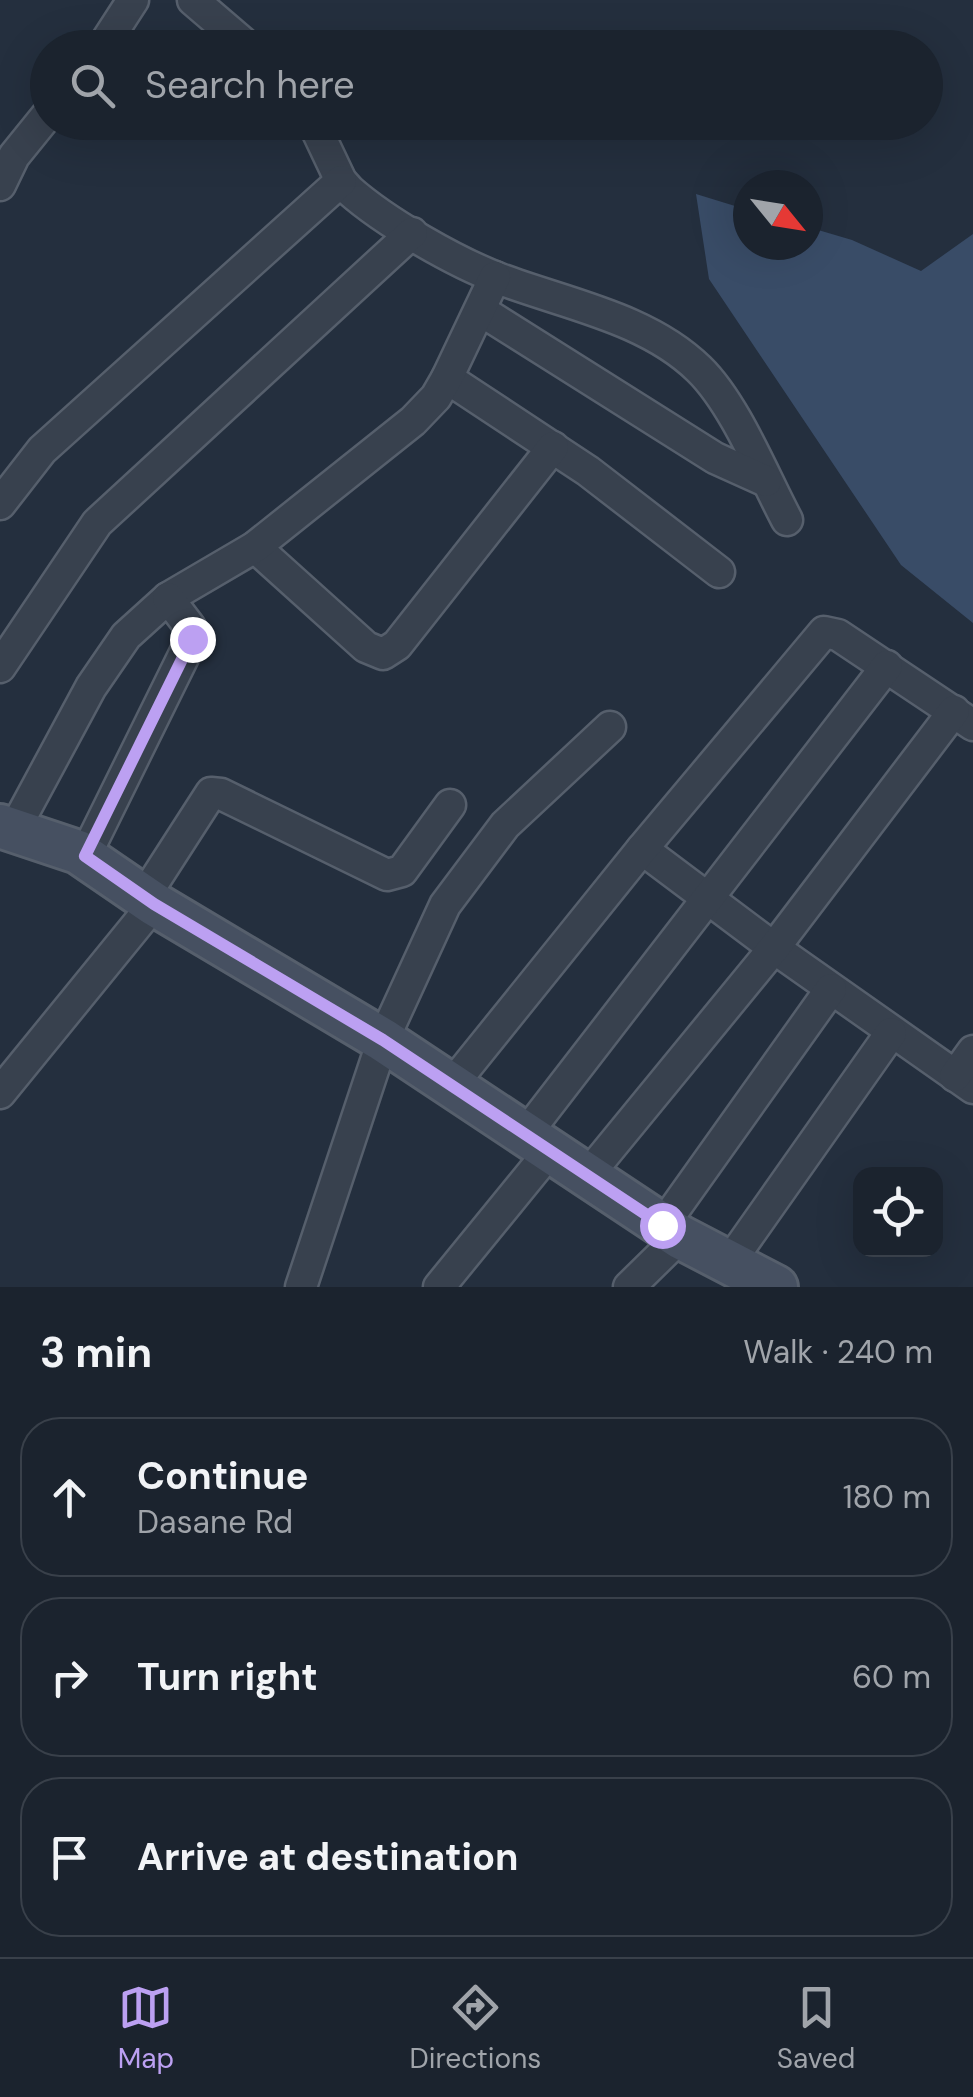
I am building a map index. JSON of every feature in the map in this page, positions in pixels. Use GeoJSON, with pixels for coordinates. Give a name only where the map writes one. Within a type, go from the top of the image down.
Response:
{"type":"FeatureCollection","features":[{"type":"Feature","properties":{"kind":"street"},"geometry":{"type":"LineString","coordinates":[[114,30],[134,0]]}},
{"type":"Feature","properties":{"kind":"street"},"geometry":{"type":"LineString","coordinates":[[193,0],[228,30]]}},
{"type":"Feature","properties":{"kind":"street"},"geometry":{"type":"LineString","coordinates":[[0,185],[14,156],[30,136]]}},
{"type":"Feature","properties":{"kind":"street"},"geometry":{"type":"LineString","coordinates":[[322,140],[341,181],[412,234],[495,277],[632,326],[676,348],[713,383],[787,520]]}},
{"type":"Feature","properties":{"kind":"street"},"geometry":{"type":"LineString","coordinates":[[0,504],[42,450],[341,181]]}},
{"type":"Feature","properties":{"kind":"street"},"geometry":{"type":"LineString","coordinates":[[0,667],[97,523],[412,234]]}},
{"type":"Feature","properties":{"kind":"street"},"geometry":{"type":"LineString","coordinates":[[495,277],[447,378],[413,422],[254,547],[168,598],[138,622],[109,659],[7,828],[85,856],[149,901],[383,1040],[672,1231],[776,1287]]}},
{"type":"Feature","properties":{"kind":"street"},"geometry":{"type":"LineString","coordinates":[[480,310],[715,458],[766,481]]}},
{"type":"Feature","properties":{"kind":"street"},"geometry":{"type":"LineString","coordinates":[[447,378],[588,471],[718,572]]}},
{"type":"Feature","properties":{"kind":"street"},"geometry":{"type":"LineString","coordinates":[[254,547],[366,647],[383,654],[391,652],[552,447]]}},
{"type":"Feature","properties":{"kind":"street"},"geometry":{"type":"LineString","coordinates":[[85,856],[192,639],[190,626],[168,598]]}},
{"type":"Feature","properties":{"kind":"street"},"geometry":{"type":"LineString","coordinates":[[450,1086],[824,632],[838,635],[964,718],[588,1176]]}},
{"type":"Feature","properties":{"kind":"street"},"geometry":{"type":"LineString","coordinates":[[439,1287],[706,898],[887,666]]}},
{"type":"Feature","properties":{"kind":"street"},"geometry":{"type":"LineString","coordinates":[[300,1287],[383,1040],[434,929],[458,886],[529,800],[610,726]]}},
{"type":"Feature","properties":{"kind":"street"},"geometry":{"type":"LineString","coordinates":[[0,1092],[149,901],[211,793],[221,794],[388,876],[402,872],[450,805]]}},
{"type":"Feature","properties":{"kind":"street"},"geometry":{"type":"LineString","coordinates":[[642,849],[891,1033],[964,1082],[973,1050]]}},
{"type":"Feature","properties":{"kind":"street"},"geometry":{"type":"LineString","coordinates":[[630,1287],[672,1231],[831,989]]}},
{"type":"Feature","properties":{"kind":"street"},"geometry":{"type":"LineString","coordinates":[[729,1263],[891,1033]]}},
{"type":"Feature","properties":{"kind":"water"},"geometry":{"type":"Polygon","coordinates":[[[696,194],[733,205],[733,260],[823,260],[823,231],[921,271],[973,234],[973,623],[901,565],[709,279],[696,194]]]}},
{"type":"Feature","properties":{"kind":"route"},"geometry":{"type":"LineString","coordinates":[[192,639],[85,856],[154,904],[383,1040],[662,1225]]}}]}
